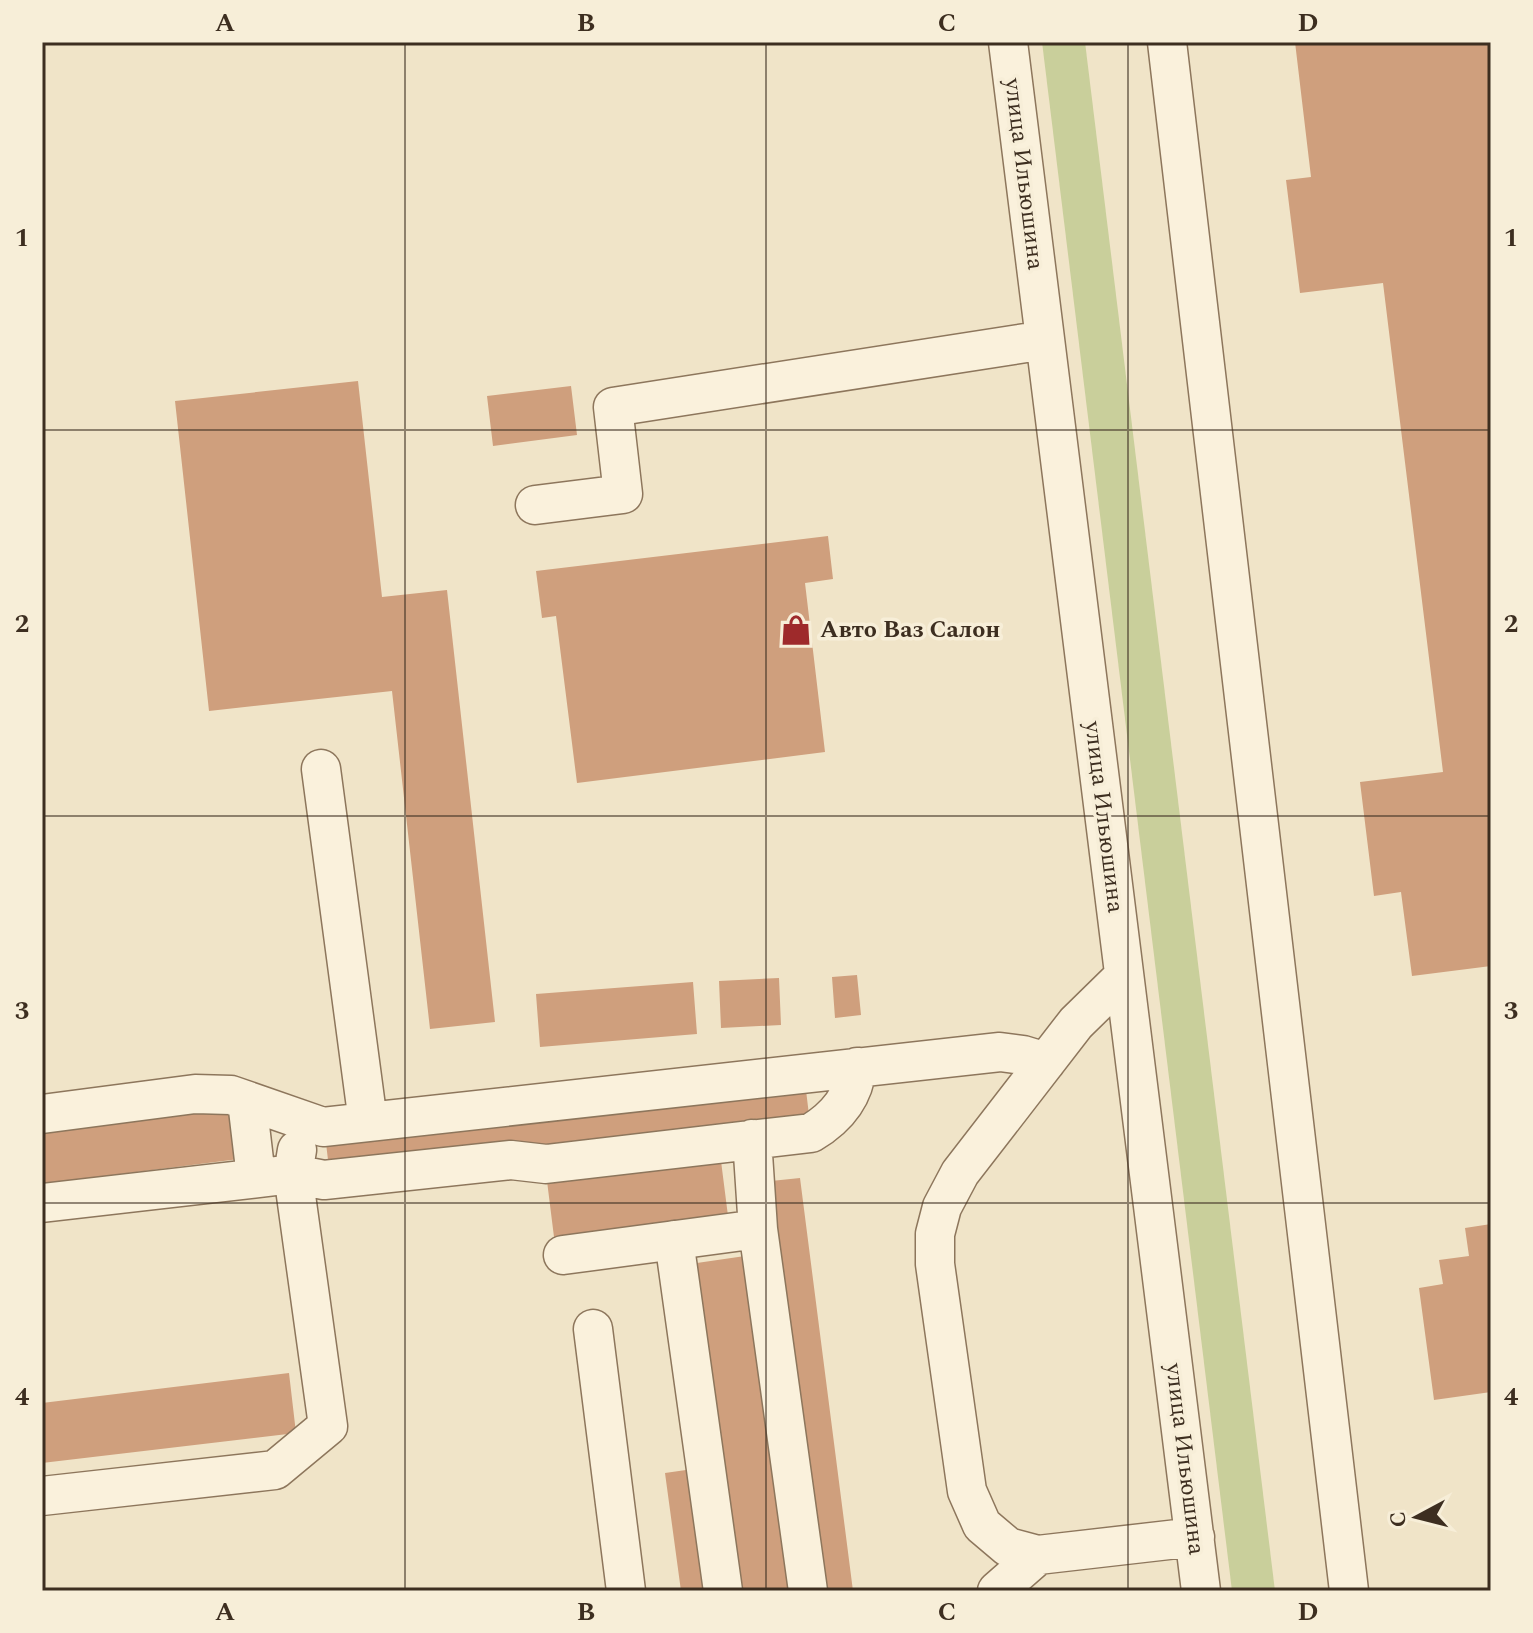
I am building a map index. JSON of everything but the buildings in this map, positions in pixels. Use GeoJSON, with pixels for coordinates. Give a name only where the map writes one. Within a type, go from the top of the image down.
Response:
{"type":"FeatureCollection","features":[{"type":"Feature","properties":{"kind":"street","name":"улица Ильюшина"},"geometry":{"type":"LineString","coordinates":[[1008,42],[1201,1591]]}},
{"type":"Feature","properties":{"kind":"street"},"geometry":{"type":"LineString","coordinates":[[1167,42],[1349,1591]]}},
{"type":"Feature","properties":{"kind":"street"},"geometry":{"type":"LineString","coordinates":[[535,505],[623,494],[613,407],[1045,340]]}},
{"type":"Feature","properties":{"kind":"street"},"geometry":{"type":"LineString","coordinates":[[321,769],[368,1122]]}},
{"type":"Feature","properties":{"kind":"street"},"geometry":{"type":"LineString","coordinates":[[1124,976],[1076,1023],[960,1173],[942,1207],[935,1234],[935,1264],[967,1491],[982,1525],[1008,1547],[1038,1555],[1195,1537]]}},
{"type":"Feature","properties":{"kind":"street"},"geometry":{"type":"LineString","coordinates":[[42,1114],[195,1094],[231,1095],[323,1127],[1000,1052],[1046,1062]]}},
{"type":"Feature","properties":{"kind":"street"},"geometry":{"type":"LineString","coordinates":[[42,1203],[274,1175],[324,1180],[511,1160],[546,1164],[811,1133],[828,1123],[849,1097],[856,1083],[857,1067]]}},
{"type":"Feature","properties":{"kind":"street"},"geometry":{"type":"LineString","coordinates":[[42,1496],[275,1470],[328,1426],[274,1175],[247,1101]]}},
{"type":"Feature","properties":{"kind":"street"},"geometry":{"type":"LineString","coordinates":[[274,1175],[302,1120]]}},
{"type":"Feature","properties":{"kind":"street"},"geometry":{"type":"LineString","coordinates":[[752,1139],[758,1229],[808,1591]]}},
{"type":"Feature","properties":{"kind":"street"},"geometry":{"type":"LineString","coordinates":[[563,1255],[758,1229]]}},
{"type":"Feature","properties":{"kind":"street"},"geometry":{"type":"LineString","coordinates":[[674,1240],[723,1591]]}},
{"type":"Feature","properties":{"kind":"street"},"geometry":{"type":"LineString","coordinates":[[593,1329],[626,1591]]}},
{"type":"Feature","properties":{"kind":"street"},"geometry":{"type":"LineString","coordinates":[[997,1591],[1038,1555]]}},
{"type":"Feature","properties":{"kind":"green space"},"geometry":{"type":"Polygon","coordinates":[[[1042,42],[1085,42],[1275,1591],[1232,1591],[1042,42]]]}},
{"type":"Feature","properties":{"kind":"place","name":"Авто Ваз Салон"},"geometry":{"type":"Point","coordinates":[796,630]}}]}
